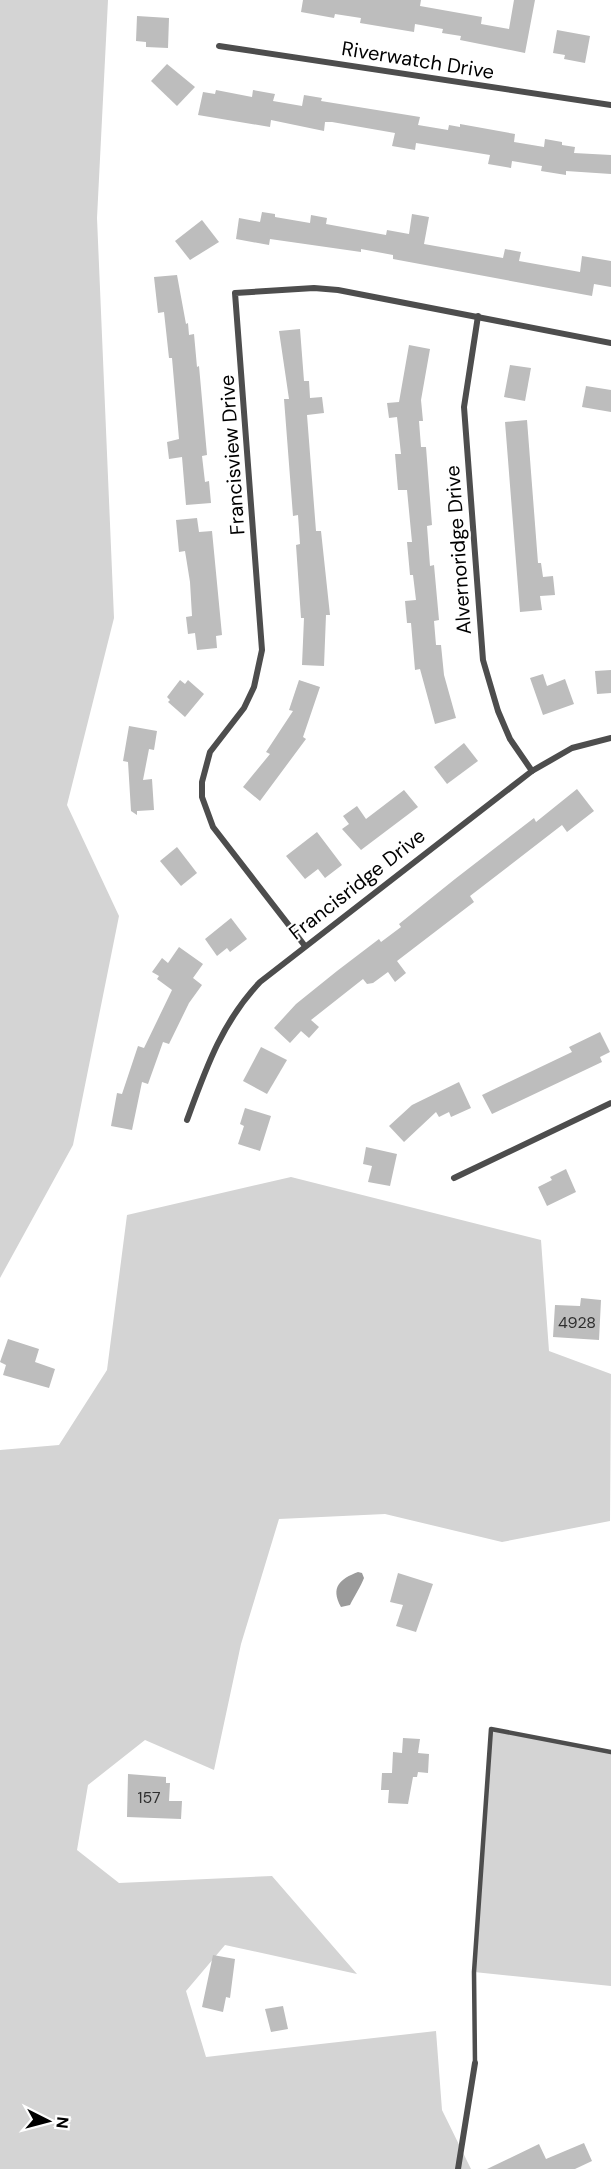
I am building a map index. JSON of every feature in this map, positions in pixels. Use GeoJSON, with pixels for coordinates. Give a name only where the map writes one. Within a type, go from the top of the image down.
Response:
{"type":"FeatureCollection","features":[{"type":"Feature","properties":{"kind":"street","name":"Riverwatch Drive"},"geometry":{"type":"LineString","coordinates":[[219,46],[611,105]]}},
{"type":"Feature","properties":{"kind":"street","name":"Francisview Drive"},"geometry":{"type":"LineString","coordinates":[[305,946],[213,827],[202,797],[201,782],[210,752],[249,697],[258,676],[262,650],[236,293],[314,288],[338,290],[611,343]]}},
{"type":"Feature","properties":{"kind":"street","name":"Alvernoridge Drive"},"geometry":{"type":"LineString","coordinates":[[478,316],[464,407],[483,660],[498,711],[510,739],[532,771]]}},
{"type":"Feature","properties":{"kind":"street","name":"Francisridge Drive"},"geometry":{"type":"LineString","coordinates":[[188,1120],[212,1051],[226,1024],[260,982],[532,771],[572,748],[611,738]]}},
{"type":"Feature","properties":{"kind":"street"},"geometry":{"type":"LineString","coordinates":[[454,1178],[611,1103]]}},
{"type":"Feature","properties":{"kind":"street"},"geometry":{"type":"LineString","coordinates":[[458,2169],[475,2063]]}},
{"type":"Feature","properties":{"kind":"lane"},"geometry":{"type":"LineString","coordinates":[[475,2063],[474,1972],[491,1729],[611,1752]]}},
{"type":"Feature","properties":{"kind":"shaded area"},"geometry":{"type":"Polygon","coordinates":[[[0,0],[108,0],[97,218],[114,618],[67,805],[119,916],[73,1145],[0,1278],[0,0]]]}},
{"type":"Feature","properties":{"kind":"shaded area"},"geometry":{"type":"Polygon","coordinates":[[[291,1177],[541,1240],[549,1351],[611,1374],[610,1521],[502,1542],[385,1514],[279,1519],[241,1644],[214,1770],[145,1740],[88,1785],[77,1850],[119,1883],[272,1876],[357,1974],[225,1945],[186,1991],[206,2057],[436,2031],[442,2110],[471,2169],[0,2169],[0,1450],[59,1445],[107,1370],[127,1215],[291,1177]]]}},
{"type":"Feature","properties":{"kind":"shaded area"},"geometry":{"type":"Polygon","coordinates":[[[358,1572],[362,1573],[364,1578],[350,1605],[341,1607],[336,1594],[337,1589],[342,1581],[358,1572]]]}},
{"type":"Feature","properties":{"kind":"shaded area"},"geometry":{"type":"Polygon","coordinates":[[[491,1729],[611,1752],[611,1986],[474,1972],[491,1729]]]}},
{"type":"Feature","properties":{"kind":"building"},"geometry":{"type":"Polygon","coordinates":[[[303,0],[421,0],[420,6],[482,17],[481,24],[509,29],[514,0],[535,0],[525,53],[460,40],[461,36],[442,33],[443,29],[415,24],[414,32],[360,23],[361,18],[335,14],[334,18],[301,12],[303,0]]]}},
{"type":"Feature","properties":{"kind":"building"},"geometry":{"type":"Polygon","coordinates":[[[137,16],[169,18],[168,48],[146,47],[146,42],[136,41],[137,16]]]}},
{"type":"Feature","properties":{"kind":"building"},"geometry":{"type":"Polygon","coordinates":[[[557,30],[590,36],[585,63],[564,59],[565,55],[553,53],[557,30]]]}},
{"type":"Feature","properties":{"kind":"building"},"geometry":{"type":"Polygon","coordinates":[[[167,64],[195,87],[177,106],[151,81],[167,64]]]}},
{"type":"Feature","properties":{"kind":"building"},"geometry":{"type":"Polygon","coordinates":[[[216,90],[252,97],[253,90],[275,94],[273,101],[302,106],[304,95],[322,98],[321,101],[420,117],[418,125],[448,130],[449,125],[460,127],[460,124],[515,134],[514,142],[544,147],[545,139],[562,142],[562,145],[575,147],[574,153],[611,155],[611,174],[566,171],[566,175],[541,171],[542,166],[512,161],[511,168],[488,164],[490,155],[416,143],[415,150],[392,146],[395,133],[332,122],[325,122],[324,131],[271,120],[270,127],[198,115],[203,92],[215,94],[216,90]]]}},
{"type":"Feature","properties":{"kind":"building"},"geometry":{"type":"Polygon","coordinates":[[[262,212],[275,214],[275,217],[310,223],[311,215],[327,218],[326,224],[386,235],[387,230],[409,234],[412,214],[429,217],[424,244],[503,258],[505,249],[521,252],[519,261],[580,272],[582,256],[611,261],[611,287],[594,284],[592,296],[393,259],[393,255],[361,249],[361,252],[270,239],[269,245],[236,239],[239,218],[260,222],[262,212]]]}},
{"type":"Feature","properties":{"kind":"building"},"geometry":{"type":"Polygon","coordinates":[[[202,220],[219,242],[190,260],[175,241],[202,220]]]}},
{"type":"Feature","properties":{"kind":"building"},"geometry":{"type":"Polygon","coordinates":[[[177,275],[186,324],[188,323],[189,335],[194,334],[197,367],[199,366],[207,455],[202,456],[205,482],[209,481],[211,503],[186,505],[182,457],[169,459],[167,442],[179,439],[172,358],[169,358],[164,312],[158,313],[154,277],[177,275]]]}},
{"type":"Feature","properties":{"kind":"building"},"geometry":{"type":"Polygon","coordinates":[[[300,329],[304,381],[309,381],[310,398],[322,397],[324,413],[307,415],[316,531],[321,531],[330,615],[326,615],[324,666],[302,665],[304,618],[301,618],[296,545],[300,544],[298,515],[293,516],[284,399],[289,399],[279,331],[300,329]]]}},
{"type":"Feature","properties":{"kind":"building"},"geometry":{"type":"Polygon","coordinates":[[[409,345],[430,349],[421,400],[423,421],[419,421],[421,447],[426,447],[432,525],[427,526],[430,566],[434,565],[439,620],[434,621],[436,645],[441,645],[444,675],[456,718],[435,724],[420,669],[415,670],[411,623],[407,623],[405,601],[416,600],[413,575],[410,575],[407,542],[412,542],[407,490],[398,490],[395,454],[401,454],[397,417],[389,418],[387,403],[399,402],[409,345]]]}},
{"type":"Feature","properties":{"kind":"building"},"geometry":{"type":"Polygon","coordinates":[[[510,365],[531,368],[525,401],[504,397],[510,365]]]}},
{"type":"Feature","properties":{"kind":"building"},"geometry":{"type":"Polygon","coordinates":[[[586,386],[611,390],[611,412],[582,407],[586,386]]]}},
{"type":"Feature","properties":{"kind":"building"},"geometry":{"type":"Polygon","coordinates":[[[527,420],[538,563],[541,563],[543,577],[553,576],[555,595],[540,596],[542,610],[520,612],[505,422],[527,420]]]}},
{"type":"Feature","properties":{"kind":"building"},"geometry":{"type":"Polygon","coordinates":[[[197,518],[199,532],[212,531],[222,635],[216,636],[217,648],[197,650],[195,633],[188,634],[186,617],[192,616],[190,582],[185,551],[179,552],[176,520],[197,518]]]}},
{"type":"Feature","properties":{"kind":"building"},"geometry":{"type":"Polygon","coordinates":[[[611,670],[611,693],[597,694],[595,671],[611,670]]]}},
{"type":"Feature","properties":{"kind":"building"},"geometry":{"type":"Polygon","coordinates":[[[543,674],[547,686],[565,679],[574,704],[543,715],[530,678],[543,674]]]}},
{"type":"Feature","properties":{"kind":"building"},"geometry":{"type":"Polygon","coordinates":[[[180,680],[185,684],[188,680],[204,694],[185,717],[168,702],[170,700],[167,697],[180,680]]]}},
{"type":"Feature","properties":{"kind":"building"},"geometry":{"type":"Polygon","coordinates":[[[299,680],[320,687],[303,737],[306,739],[260,801],[243,787],[270,754],[266,752],[293,711],[289,710],[299,680]]]}},
{"type":"Feature","properties":{"kind":"building"},"geometry":{"type":"Polygon","coordinates":[[[129,726],[157,731],[154,750],[149,749],[143,780],[152,779],[154,810],[137,811],[137,815],[131,811],[128,762],[123,761],[129,726]]]}},
{"type":"Feature","properties":{"kind":"building"},"geometry":{"type":"Polygon","coordinates":[[[464,743],[478,761],[447,784],[434,767],[464,743]]]}},
{"type":"Feature","properties":{"kind":"building"},"geometry":{"type":"Polygon","coordinates":[[[577,789],[594,811],[567,832],[562,825],[470,896],[474,902],[397,961],[406,973],[395,982],[388,972],[373,983],[367,984],[363,979],[311,1020],[319,1027],[309,1038],[301,1031],[290,1043],[274,1028],[296,1004],[337,971],[379,939],[381,942],[401,927],[399,924],[455,879],[534,818],[536,822],[577,789]]]}},
{"type":"Feature","properties":{"kind":"building"},"geometry":{"type":"Polygon","coordinates":[[[404,790],[418,807],[361,850],[342,829],[349,824],[343,816],[357,806],[366,819],[404,790]]]}},
{"type":"Feature","properties":{"kind":"building"},"geometry":{"type":"Polygon","coordinates":[[[317,832],[342,865],[325,878],[318,869],[305,879],[286,856],[317,832]]]}},
{"type":"Feature","properties":{"kind":"building"},"geometry":{"type":"Polygon","coordinates":[[[177,847],[197,873],[181,886],[160,861],[177,847]]]}},
{"type":"Feature","properties":{"kind":"building"},"geometry":{"type":"Polygon","coordinates":[[[231,918],[247,939],[230,952],[227,948],[217,956],[205,939],[231,918]]]}},
{"type":"Feature","properties":{"kind":"building"},"geometry":{"type":"Polygon","coordinates":[[[179,947],[203,964],[193,978],[202,985],[189,1003],[169,1044],[163,1042],[148,1084],[142,1082],[132,1130],[111,1126],[117,1093],[122,1094],[138,1046],[144,1048],[172,990],[157,979],[159,976],[152,972],[162,958],[168,963],[179,947]]]}},
{"type":"Feature","properties":{"kind":"building"},"geometry":{"type":"Polygon","coordinates":[[[600,1032],[610,1052],[600,1057],[602,1062],[492,1114],[482,1095],[572,1052],[569,1047],[600,1032]]]}},
{"type":"Feature","properties":{"kind":"building"},"geometry":{"type":"Polygon","coordinates":[[[261,1047],[287,1060],[267,1094],[243,1081],[261,1047]]]}},
{"type":"Feature","properties":{"kind":"building"},"geometry":{"type":"Polygon","coordinates":[[[459,1082],[471,1108],[451,1117],[449,1112],[439,1117],[436,1112],[404,1142],[389,1126],[412,1105],[459,1082]]]}},
{"type":"Feature","properties":{"kind":"building"},"geometry":{"type":"Polygon","coordinates":[[[245,1108],[271,1116],[260,1151],[238,1144],[244,1126],[240,1124],[245,1108]]]}},
{"type":"Feature","properties":{"kind":"building"},"geometry":{"type":"Polygon","coordinates":[[[366,1147],[397,1154],[390,1186],[368,1182],[372,1166],[363,1164],[366,1147]]]}},
{"type":"Feature","properties":{"kind":"building"},"geometry":{"type":"Polygon","coordinates":[[[566,1169],[576,1192],[547,1206],[538,1187],[552,1180],[550,1177],[566,1169]]]}},
{"type":"Feature","properties":{"kind":"building"},"geometry":{"type":"Polygon","coordinates":[[[581,1298],[601,1300],[599,1340],[553,1337],[555,1305],[580,1306],[581,1298]]]}},
{"type":"Feature","properties":{"kind":"building"},"geometry":{"type":"Polygon","coordinates":[[[8,1339],[39,1349],[35,1362],[55,1369],[49,1388],[3,1375],[6,1365],[0,1362],[8,1339]]]}},
{"type":"Feature","properties":{"kind":"building"},"geometry":{"type":"Polygon","coordinates":[[[398,1573],[433,1584],[416,1632],[396,1626],[403,1605],[390,1602],[398,1573]]]}},
{"type":"Feature","properties":{"kind":"building"},"geometry":{"type":"Polygon","coordinates":[[[403,1738],[420,1739],[418,1753],[429,1754],[428,1773],[418,1772],[417,1777],[413,1777],[408,1804],[388,1803],[389,1790],[381,1790],[382,1773],[392,1773],[393,1752],[402,1753],[403,1738]]]}},
{"type":"Feature","properties":{"kind":"building"},"geometry":{"type":"Polygon","coordinates":[[[128,1774],[166,1777],[166,1783],[170,1783],[169,1801],[182,1801],[181,1819],[127,1817],[128,1774]]]}},
{"type":"Feature","properties":{"kind":"building"},"geometry":{"type":"Polygon","coordinates":[[[213,1955],[235,1959],[230,1998],[226,1997],[223,2012],[202,2007],[213,1955]]]}},
{"type":"Feature","properties":{"kind":"building"},"geometry":{"type":"Polygon","coordinates":[[[283,2006],[288,2029],[271,2032],[265,2009],[283,2006]]]}},
{"type":"Feature","properties":{"kind":"building"},"geometry":{"type":"Polygon","coordinates":[[[584,2143],[592,2161],[575,2169],[487,2169],[539,2144],[546,2159],[584,2143]]]}}]}
